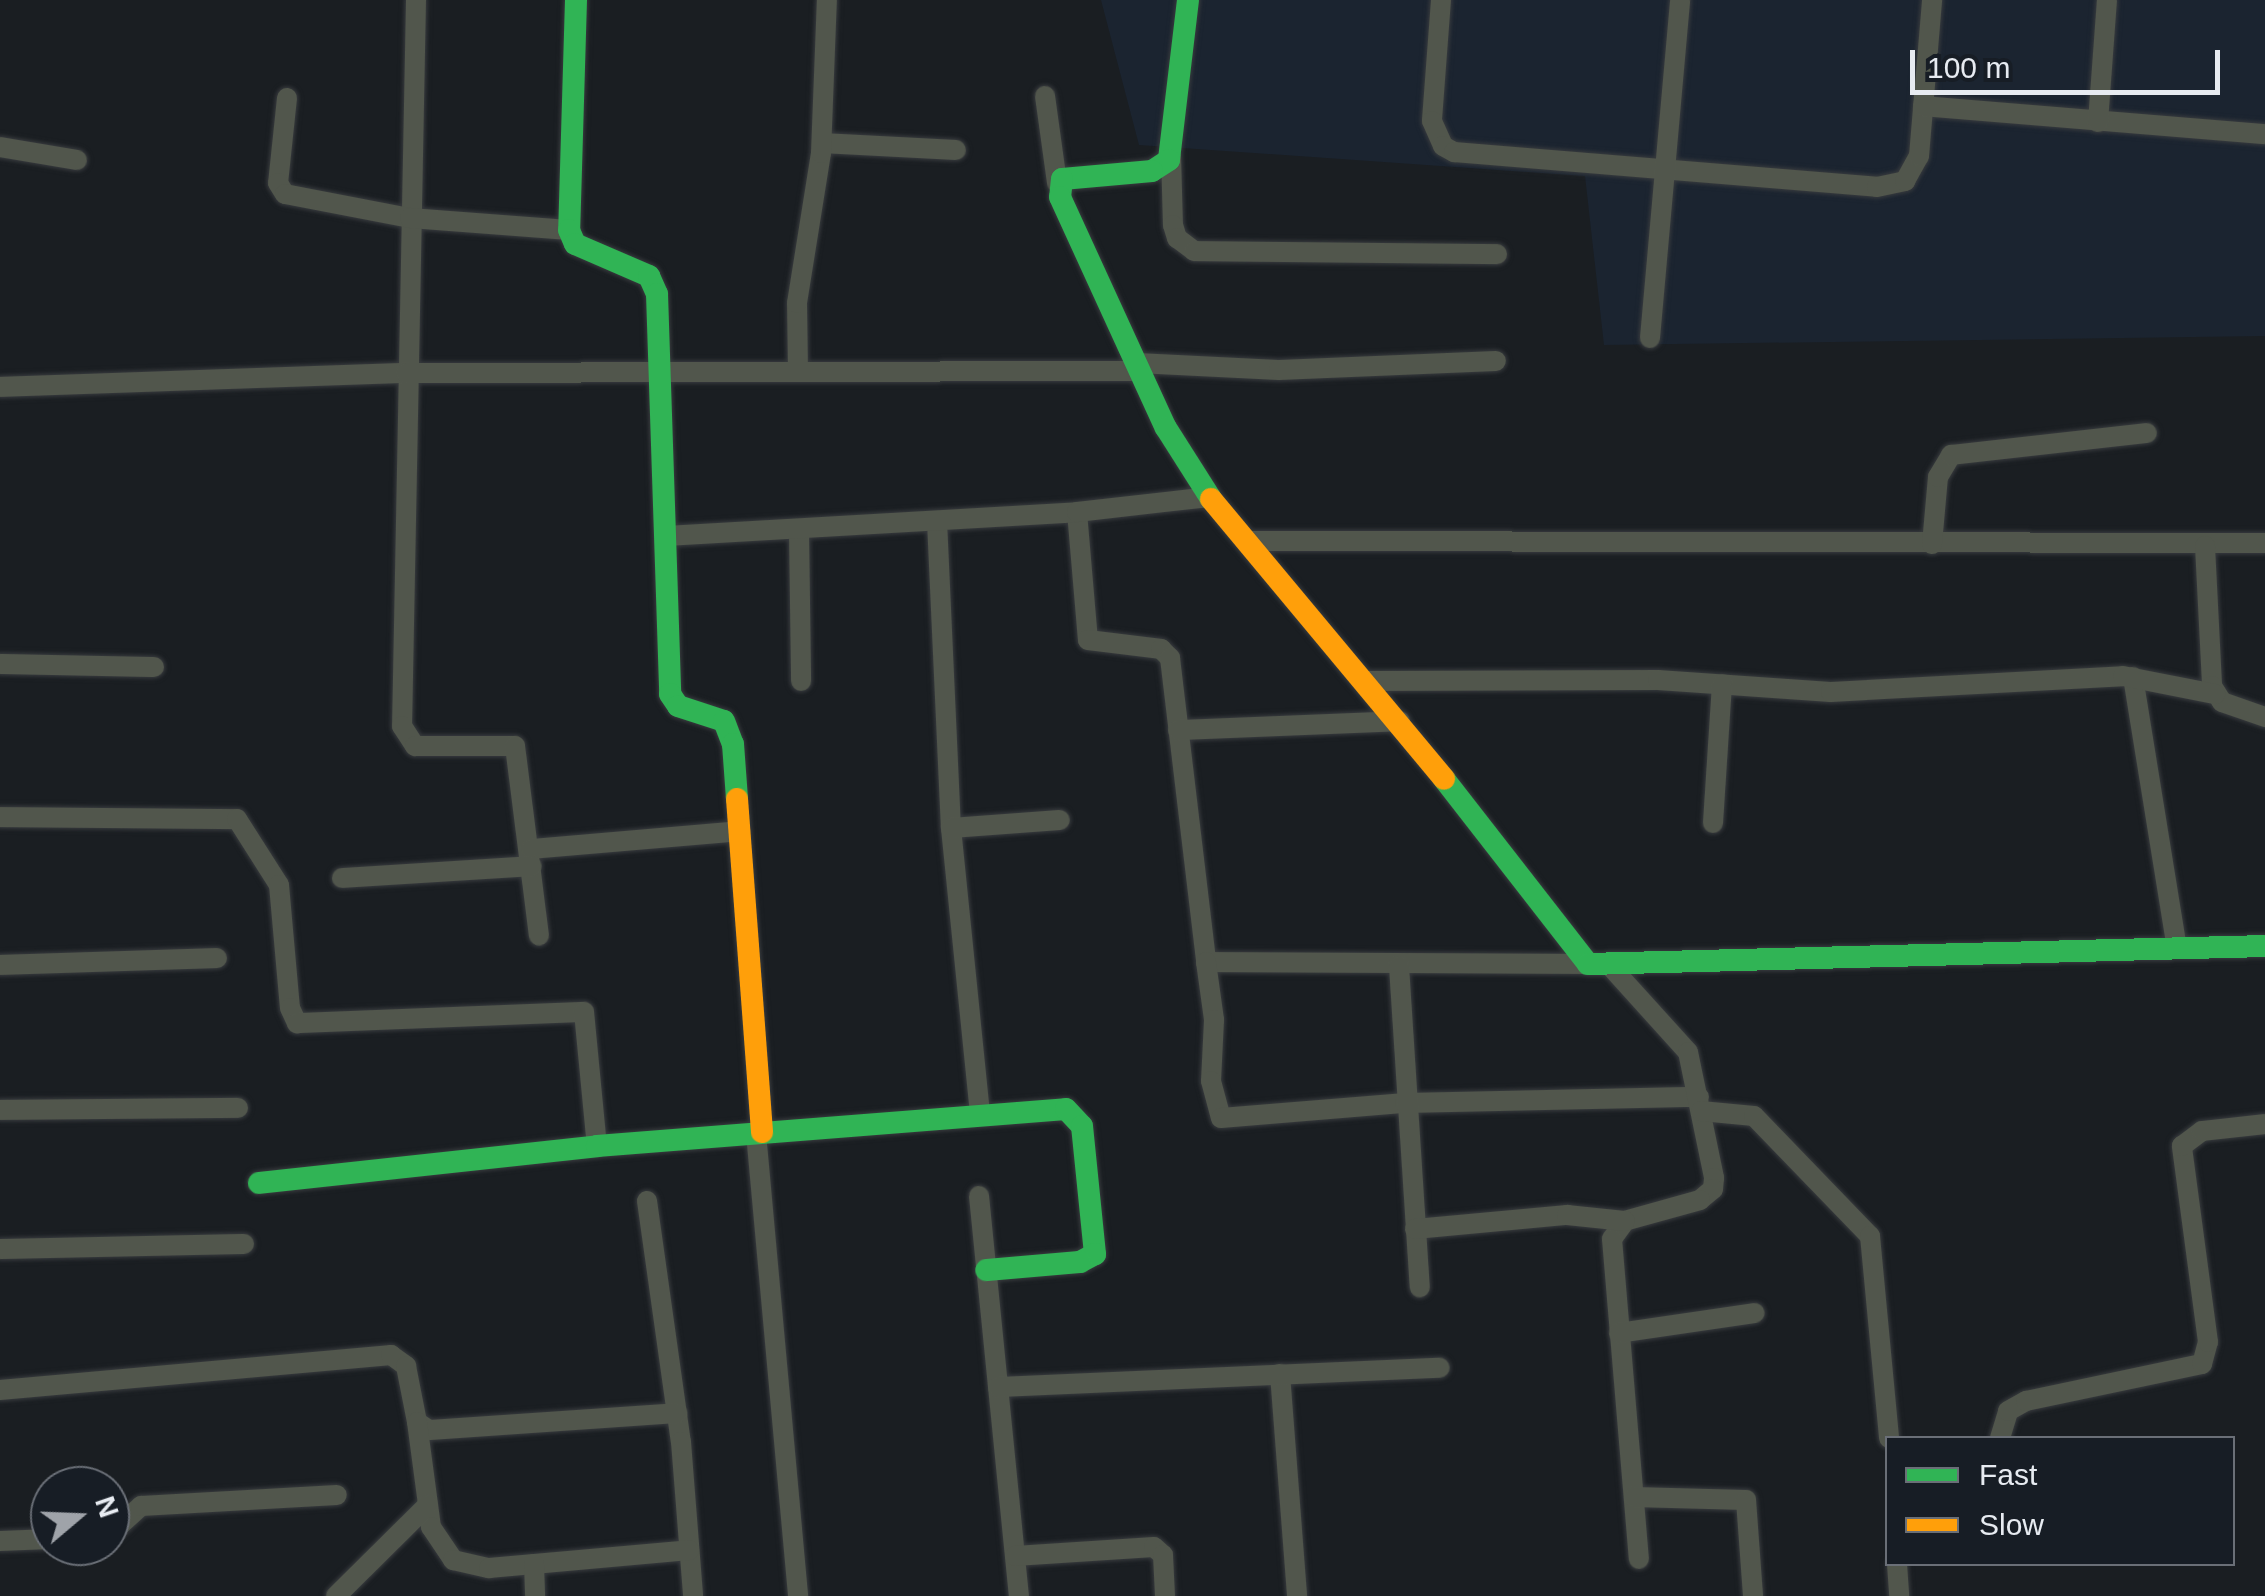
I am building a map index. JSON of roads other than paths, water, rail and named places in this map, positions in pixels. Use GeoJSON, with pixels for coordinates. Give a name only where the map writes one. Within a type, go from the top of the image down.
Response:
{"type":"FeatureCollection","features":[{"type":"Feature","properties":{"kind":"street"},"geometry":{"type":"LineString","coordinates":[[416,0],[406,373],[404,735],[414,746],[515,746],[539,935]]}},
{"type":"Feature","properties":{"kind":"street"},"geometry":{"type":"LineString","coordinates":[[576,0],[569,230],[575,244],[655,284],[662,372],[670,694],[678,706],[714,715],[730,732],[798,1596]]}},
{"type":"Feature","properties":{"kind":"street"},"geometry":{"type":"LineString","coordinates":[[798,372],[797,302],[822,143],[827,0]]}},
{"type":"Feature","properties":{"kind":"street"},"geometry":{"type":"LineString","coordinates":[[1188,0],[1171,155],[1173,225],[1177,238],[1194,251],[1496,254]]}},
{"type":"Feature","properties":{"kind":"street"},"geometry":{"type":"LineString","coordinates":[[1441,0],[1432,121],[1443,146],[1891,185],[1913,172],[1932,0]]}},
{"type":"Feature","properties":{"kind":"street"},"geometry":{"type":"LineString","coordinates":[[1650,338],[1680,0]]}},
{"type":"Feature","properties":{"kind":"street"},"geometry":{"type":"LineString","coordinates":[[2098,122],[2108,0]]}},
{"type":"Feature","properties":{"kind":"street"},"geometry":{"type":"LineString","coordinates":[[1045,96],[1058,183],[1139,367],[1209,497],[1400,721],[1588,964]]}},
{"type":"Feature","properties":{"kind":"street"},"geometry":{"type":"LineString","coordinates":[[287,98],[280,189],[410,218],[569,230]]}},
{"type":"Feature","properties":{"kind":"street"},"geometry":{"type":"LineString","coordinates":[[1923,106],[2265,134]]}},
{"type":"Feature","properties":{"kind":"street"},"geometry":{"type":"LineString","coordinates":[[822,143],[956,150]]}},
{"type":"Feature","properties":{"kind":"street"},"geometry":{"type":"LineString","coordinates":[[0,146],[76,160]]}},
{"type":"Feature","properties":{"kind":"street"},"geometry":{"type":"LineString","coordinates":[[1058,183],[1152,170],[1171,155]]}},
{"type":"Feature","properties":{"kind":"street"},"geometry":{"type":"LineString","coordinates":[[0,387],[406,373],[1139,367],[1278,370],[1496,361]]}},
{"type":"Feature","properties":{"kind":"street"},"geometry":{"type":"LineString","coordinates":[[1932,544],[1938,478],[1951,456],[2148,434]]}},
{"type":"Feature","properties":{"kind":"street"},"geometry":{"type":"LineString","coordinates":[[666,536],[1077,512],[1209,497]]}},
{"type":"Feature","properties":{"kind":"street"},"geometry":{"type":"LineString","coordinates":[[1077,512],[1088,640],[1167,653],[1214,1020],[1210,1081],[1221,1118],[1405,1104],[1700,1104],[1754,1116],[1870,1236],[1890,1436]]}},
{"type":"Feature","properties":{"kind":"street"},"geometry":{"type":"LineString","coordinates":[[937,521],[951,828],[980,1114]]}},
{"type":"Feature","properties":{"kind":"street"},"geometry":{"type":"LineString","coordinates":[[799,530],[801,681]]}},
{"type":"Feature","properties":{"kind":"street"},"geometry":{"type":"LineString","coordinates":[[1246,540],[2205,546],[2265,543]]}},
{"type":"Feature","properties":{"kind":"street"},"geometry":{"type":"LineString","coordinates":[[2205,546],[2216,694]]}},
{"type":"Feature","properties":{"kind":"street"},"geometry":{"type":"LineString","coordinates":[[0,664],[154,667]]}},
{"type":"Feature","properties":{"kind":"street"},"geometry":{"type":"LineString","coordinates":[[1367,681],[1722,684],[1848,692],[2133,677],[2216,694],[2265,717]]}},
{"type":"Feature","properties":{"kind":"street"},"geometry":{"type":"LineString","coordinates":[[2133,677],[2177,948]]}},
{"type":"Feature","properties":{"kind":"street"},"geometry":{"type":"LineString","coordinates":[[1713,823],[1722,684]]}},
{"type":"Feature","properties":{"kind":"street"},"geometry":{"type":"LineString","coordinates":[[1178,730],[1400,721]]}},
{"type":"Feature","properties":{"kind":"street"},"geometry":{"type":"LineString","coordinates":[[0,817],[220,814],[237,820],[279,885],[290,1008],[298,1023],[584,1012],[597,1146]]}},
{"type":"Feature","properties":{"kind":"street"},"geometry":{"type":"LineString","coordinates":[[951,828],[1060,820]]}},
{"type":"Feature","properties":{"kind":"street"},"geometry":{"type":"LineString","coordinates":[[342,878],[740,831]]}},
{"type":"Feature","properties":{"kind":"street"},"geometry":{"type":"LineString","coordinates":[[1206,962],[1588,964],[1612,968],[1838,955],[2265,946]]}},
{"type":"Feature","properties":{"kind":"street"},"geometry":{"type":"LineString","coordinates":[[0,966],[216,958]]}},
{"type":"Feature","properties":{"kind":"street"},"geometry":{"type":"LineString","coordinates":[[1398,966],[1420,1287]]}},
{"type":"Feature","properties":{"kind":"street"},"geometry":{"type":"LineString","coordinates":[[1415,1228],[1567,1215],[1626,1221],[1700,1200],[1713,1189],[1700,1104],[1679,1036],[1612,968]]}},
{"type":"Feature","properties":{"kind":"street"},"geometry":{"type":"LineString","coordinates":[[0,1110],[238,1108]]}},
{"type":"Feature","properties":{"kind":"street"},"geometry":{"type":"LineString","coordinates":[[259,1183],[759,1132],[1055,1108],[1076,1115],[1098,1248],[1080,1262],[986,1270]]}},
{"type":"Feature","properties":{"kind":"street"},"geometry":{"type":"LineString","coordinates":[[2001,1436],[2008,1411],[2026,1401],[2202,1364],[2208,1342],[2182,1146],[2202,1131],[2265,1124]]}},
{"type":"Feature","properties":{"kind":"street"},"geometry":{"type":"LineString","coordinates":[[979,1196],[1019,1596]]}},
{"type":"Feature","properties":{"kind":"street"},"geometry":{"type":"LineString","coordinates":[[648,1201],[677,1414],[693,1596]]}},
{"type":"Feature","properties":{"kind":"street"},"geometry":{"type":"LineString","coordinates":[[1626,1221],[1612,1239],[1639,1560]]}},
{"type":"Feature","properties":{"kind":"street"},"geometry":{"type":"LineString","coordinates":[[0,1250],[244,1244]]}},
{"type":"Feature","properties":{"kind":"street"},"geometry":{"type":"LineString","coordinates":[[1619,1333],[1755,1312]]}},
{"type":"Feature","properties":{"kind":"street"},"geometry":{"type":"LineString","coordinates":[[0,1390],[392,1355],[406,1366],[431,1526],[453,1560],[489,1568],[689,1550]]}},
{"type":"Feature","properties":{"kind":"street"},"geometry":{"type":"LineString","coordinates":[[998,1387],[1440,1368]]}},
{"type":"Feature","properties":{"kind":"street"},"geometry":{"type":"LineString","coordinates":[[1280,1374],[1296,1596]]}},
{"type":"Feature","properties":{"kind":"street"},"geometry":{"type":"LineString","coordinates":[[417,1422],[429,1430],[677,1414]]}},
{"type":"Feature","properties":{"kind":"street"},"geometry":{"type":"LineString","coordinates":[[130,1516],[141,1506],[336,1495]]}},
{"type":"Feature","properties":{"kind":"street"},"geometry":{"type":"LineString","coordinates":[[1634,1497],[1746,1500],[1753,1596]]}},
{"type":"Feature","properties":{"kind":"street"},"geometry":{"type":"LineString","coordinates":[[336,1596],[428,1505]]}},
{"type":"Feature","properties":{"kind":"street"},"geometry":{"type":"LineString","coordinates":[[0,1541],[30,1540]]}},
{"type":"Feature","properties":{"kind":"street"},"geometry":{"type":"LineString","coordinates":[[1014,1556],[1154,1548],[1163,1555],[1165,1596]]}},
{"type":"Feature","properties":{"kind":"street"},"geometry":{"type":"LineString","coordinates":[[534,1564],[535,1596]]}},
{"type":"Feature","properties":{"kind":"street"},"geometry":{"type":"LineString","coordinates":[[1897,1566],[1899,1596]]}}]}
